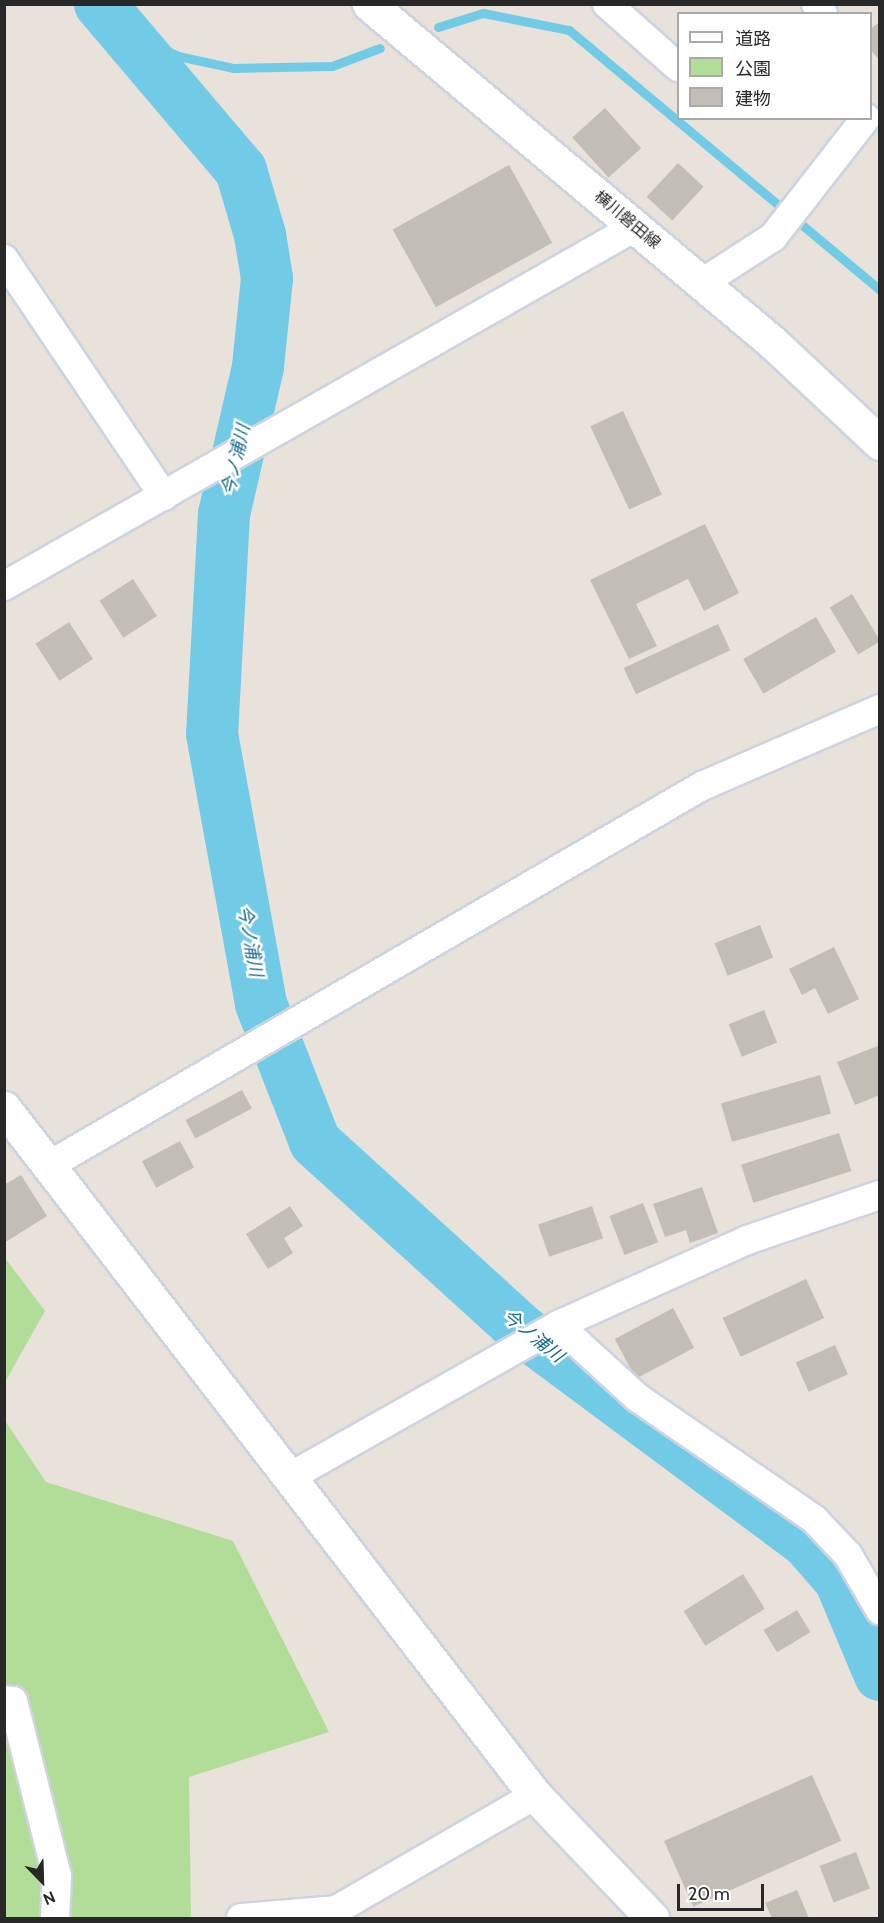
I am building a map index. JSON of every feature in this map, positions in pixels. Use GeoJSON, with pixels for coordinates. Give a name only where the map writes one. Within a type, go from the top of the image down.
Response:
{"type":"FeatureCollection","features":[{"type":"Feature","properties":{"kind":"street"},"geometry":{"type":"LineString","coordinates":[[607,4],[677,66]]}},
{"type":"Feature","properties":{"kind":"street","name":"横川磐田線"},"geometry":{"type":"LineString","coordinates":[[371,5],[702,283],[879,443]]}},
{"type":"Feature","properties":{"kind":"street"},"geometry":{"type":"LineString","coordinates":[[702,283],[773,237],[812,194],[865,120]]}},
{"type":"Feature","properties":{"kind":"street"},"geometry":{"type":"LineString","coordinates":[[4,586],[262,442],[635,227]]}},
{"type":"Feature","properties":{"kind":"street"},"geometry":{"type":"LineString","coordinates":[[4,259],[164,496]]}},
{"type":"Feature","properties":{"kind":"street"},"geometry":{"type":"LineString","coordinates":[[48,1166],[294,1020],[702,786],[879,709]]}},
{"type":"Feature","properties":{"kind":"street"},"geometry":{"type":"LineString","coordinates":[[4,1108],[535,1795],[652,1918]]}},
{"type":"Feature","properties":{"kind":"street"},"geometry":{"type":"LineString","coordinates":[[288,1478],[558,1325],[747,1240],[879,1195]]}},
{"type":"Feature","properties":{"kind":"street"},"geometry":{"type":"LineString","coordinates":[[558,1325],[638,1398],[814,1519],[848,1555],[879,1610]]}},
{"type":"Feature","properties":{"kind":"street"},"geometry":{"type":"LineString","coordinates":[[4,1700],[13,1701],[57,1876],[54,1918]]}},
{"type":"Feature","properties":{"kind":"street"},"geometry":{"type":"LineString","coordinates":[[241,1918],[336,1910],[535,1795]]}},
{"type":"Feature","properties":{"kind":"green space"},"geometry":{"type":"Polygon","coordinates":[[[5,1258],[45,1311],[5,1382],[5,1258]]]}},
{"type":"Feature","properties":{"kind":"green space"},"geometry":{"type":"Polygon","coordinates":[[[4,1419],[46,1482],[233,1541],[329,1732],[189,1777],[191,1918],[5,1918],[4,1419]]]}},
{"type":"Feature","properties":{"kind":"building"},"geometry":{"type":"Polygon","coordinates":[[[880,22],[880,61],[872,51],[872,28],[880,22]]]}},
{"type":"Feature","properties":{"kind":"building"},"geometry":{"type":"Polygon","coordinates":[[[605,108],[641,148],[608,178],[572,137],[605,108]]]}},
{"type":"Feature","properties":{"kind":"building"},"geometry":{"type":"Polygon","coordinates":[[[678,163],[704,187],[672,221],[647,197],[678,163]]]}},
{"type":"Feature","properties":{"kind":"building"},"geometry":{"type":"Polygon","coordinates":[[[509,165],[552,243],[436,307],[393,229],[509,165]]]}},
{"type":"Feature","properties":{"kind":"building"},"geometry":{"type":"Polygon","coordinates":[[[623,411],[662,494],[629,510],[590,426],[623,411]]]}},
{"type":"Feature","properties":{"kind":"building"},"geometry":{"type":"Polygon","coordinates":[[[705,524],[739,593],[704,611],[688,579],[636,604],[657,646],[629,659],[590,580],[705,524]]]}},
{"type":"Feature","properties":{"kind":"building"},"geometry":{"type":"Polygon","coordinates":[[[133,579],[157,616],[123,638],[99,601],[133,579]]]}},
{"type":"Feature","properties":{"kind":"building"},"geometry":{"type":"Polygon","coordinates":[[[852,594],[880,641],[858,655],[830,607],[852,594]]]}},
{"type":"Feature","properties":{"kind":"building"},"geometry":{"type":"Polygon","coordinates":[[[816,617],[836,652],[763,694],[743,659],[816,617]]]}},
{"type":"Feature","properties":{"kind":"building"},"geometry":{"type":"Polygon","coordinates":[[[69,622],[93,659],[59,681],[35,644],[69,622]]]}},
{"type":"Feature","properties":{"kind":"building"},"geometry":{"type":"Polygon","coordinates":[[[718,624],[730,650],[636,694],[624,668],[718,624]]]}},
{"type":"Feature","properties":{"kind":"building"},"geometry":{"type":"Polygon","coordinates":[[[760,925],[773,957],[728,976],[715,943],[760,925]]]}},
{"type":"Feature","properties":{"kind":"building"},"geometry":{"type":"Polygon","coordinates":[[[834,947],[859,999],[828,1014],[815,988],[802,995],[789,969],[834,947]]]}},
{"type":"Feature","properties":{"kind":"building"},"geometry":{"type":"Polygon","coordinates":[[[764,1010],[777,1042],[742,1057],[729,1024],[764,1010]]]}},
{"type":"Feature","properties":{"kind":"building"},"geometry":{"type":"Polygon","coordinates":[[[880,1045],[880,1095],[855,1105],[837,1062],[880,1045]]]}},
{"type":"Feature","properties":{"kind":"building"},"geometry":{"type":"Polygon","coordinates":[[[820,1075],[831,1113],[732,1142],[721,1103],[820,1075]]]}},
{"type":"Feature","properties":{"kind":"building"},"geometry":{"type":"Polygon","coordinates":[[[242,1090],[252,1109],[195,1139],[185,1120],[242,1090]]]}},
{"type":"Feature","properties":{"kind":"building"},"geometry":{"type":"Polygon","coordinates":[[[839,1133],[851,1171],[753,1203],[741,1165],[839,1133]]]}},
{"type":"Feature","properties":{"kind":"building"},"geometry":{"type":"Polygon","coordinates":[[[180,1141],[194,1167],[156,1188],[142,1161],[180,1141]]]}},
{"type":"Feature","properties":{"kind":"building"},"geometry":{"type":"Polygon","coordinates":[[[21,1175],[47,1216],[4,1243],[4,1185],[21,1175]]]}},
{"type":"Feature","properties":{"kind":"building"},"geometry":{"type":"Polygon","coordinates":[[[702,1187],[718,1233],[690,1243],[686,1230],[665,1237],[653,1204],[702,1187]]]}},
{"type":"Feature","properties":{"kind":"building"},"geometry":{"type":"Polygon","coordinates":[[[643,1203],[658,1242],[624,1255],[609,1216],[643,1203]]]}},
{"type":"Feature","properties":{"kind":"building"},"geometry":{"type":"Polygon","coordinates":[[[290,1206],[303,1226],[284,1238],[293,1253],[268,1269],[246,1234],[290,1206]]]}},
{"type":"Feature","properties":{"kind":"building"},"geometry":{"type":"Polygon","coordinates":[[[592,1206],[603,1238],[549,1257],[538,1225],[592,1206]]]}},
{"type":"Feature","properties":{"kind":"building"},"geometry":{"type":"Polygon","coordinates":[[[806,1279],[824,1318],[741,1357],[723,1318],[806,1279]]]}},
{"type":"Feature","properties":{"kind":"building"},"geometry":{"type":"Polygon","coordinates":[[[673,1308],[694,1348],[636,1379],[615,1339],[673,1308]]]}},
{"type":"Feature","properties":{"kind":"building"},"geometry":{"type":"Polygon","coordinates":[[[835,1345],[848,1374],[809,1392],[796,1362],[835,1345]]]}},
{"type":"Feature","properties":{"kind":"building"},"geometry":{"type":"Polygon","coordinates":[[[743,1574],[765,1609],[705,1646],[684,1611],[743,1574]]]}},
{"type":"Feature","properties":{"kind":"building"},"geometry":{"type":"Polygon","coordinates":[[[797,1610],[810,1632],[777,1652],[764,1630],[797,1610]]]}},
{"type":"Feature","properties":{"kind":"building"},"geometry":{"type":"Polygon","coordinates":[[[812,1775],[841,1841],[693,1907],[664,1841],[812,1775]]]}},
{"type":"Feature","properties":{"kind":"building"},"geometry":{"type":"Polygon","coordinates":[[[856,1852],[870,1888],[834,1902],[820,1866],[856,1852]]]}},
{"type":"Feature","properties":{"kind":"building"},"geometry":{"type":"Polygon","coordinates":[[[797,1890],[809,1918],[772,1918],[765,1903],[797,1890]]]}},
{"type":"Feature","properties":{"kind":"waterway","name":"今ノ浦川"},"geometry":{"type":"LineString","coordinates":[[100,4],[241,170],[260,235],[267,278],[258,367],[224,514],[212,734],[261,1004],[315,1142],[523,1331],[807,1542],[840,1580],[880,1675]]}},
{"type":"Feature","properties":{"kind":"waterway"},"geometry":{"type":"LineString","coordinates":[[438,27],[483,13],[569,30],[880,290]]}},
{"type":"Feature","properties":{"kind":"waterway"},"geometry":{"type":"LineString","coordinates":[[118,28],[178,56],[233,68],[332,66],[380,48]]}}]}
